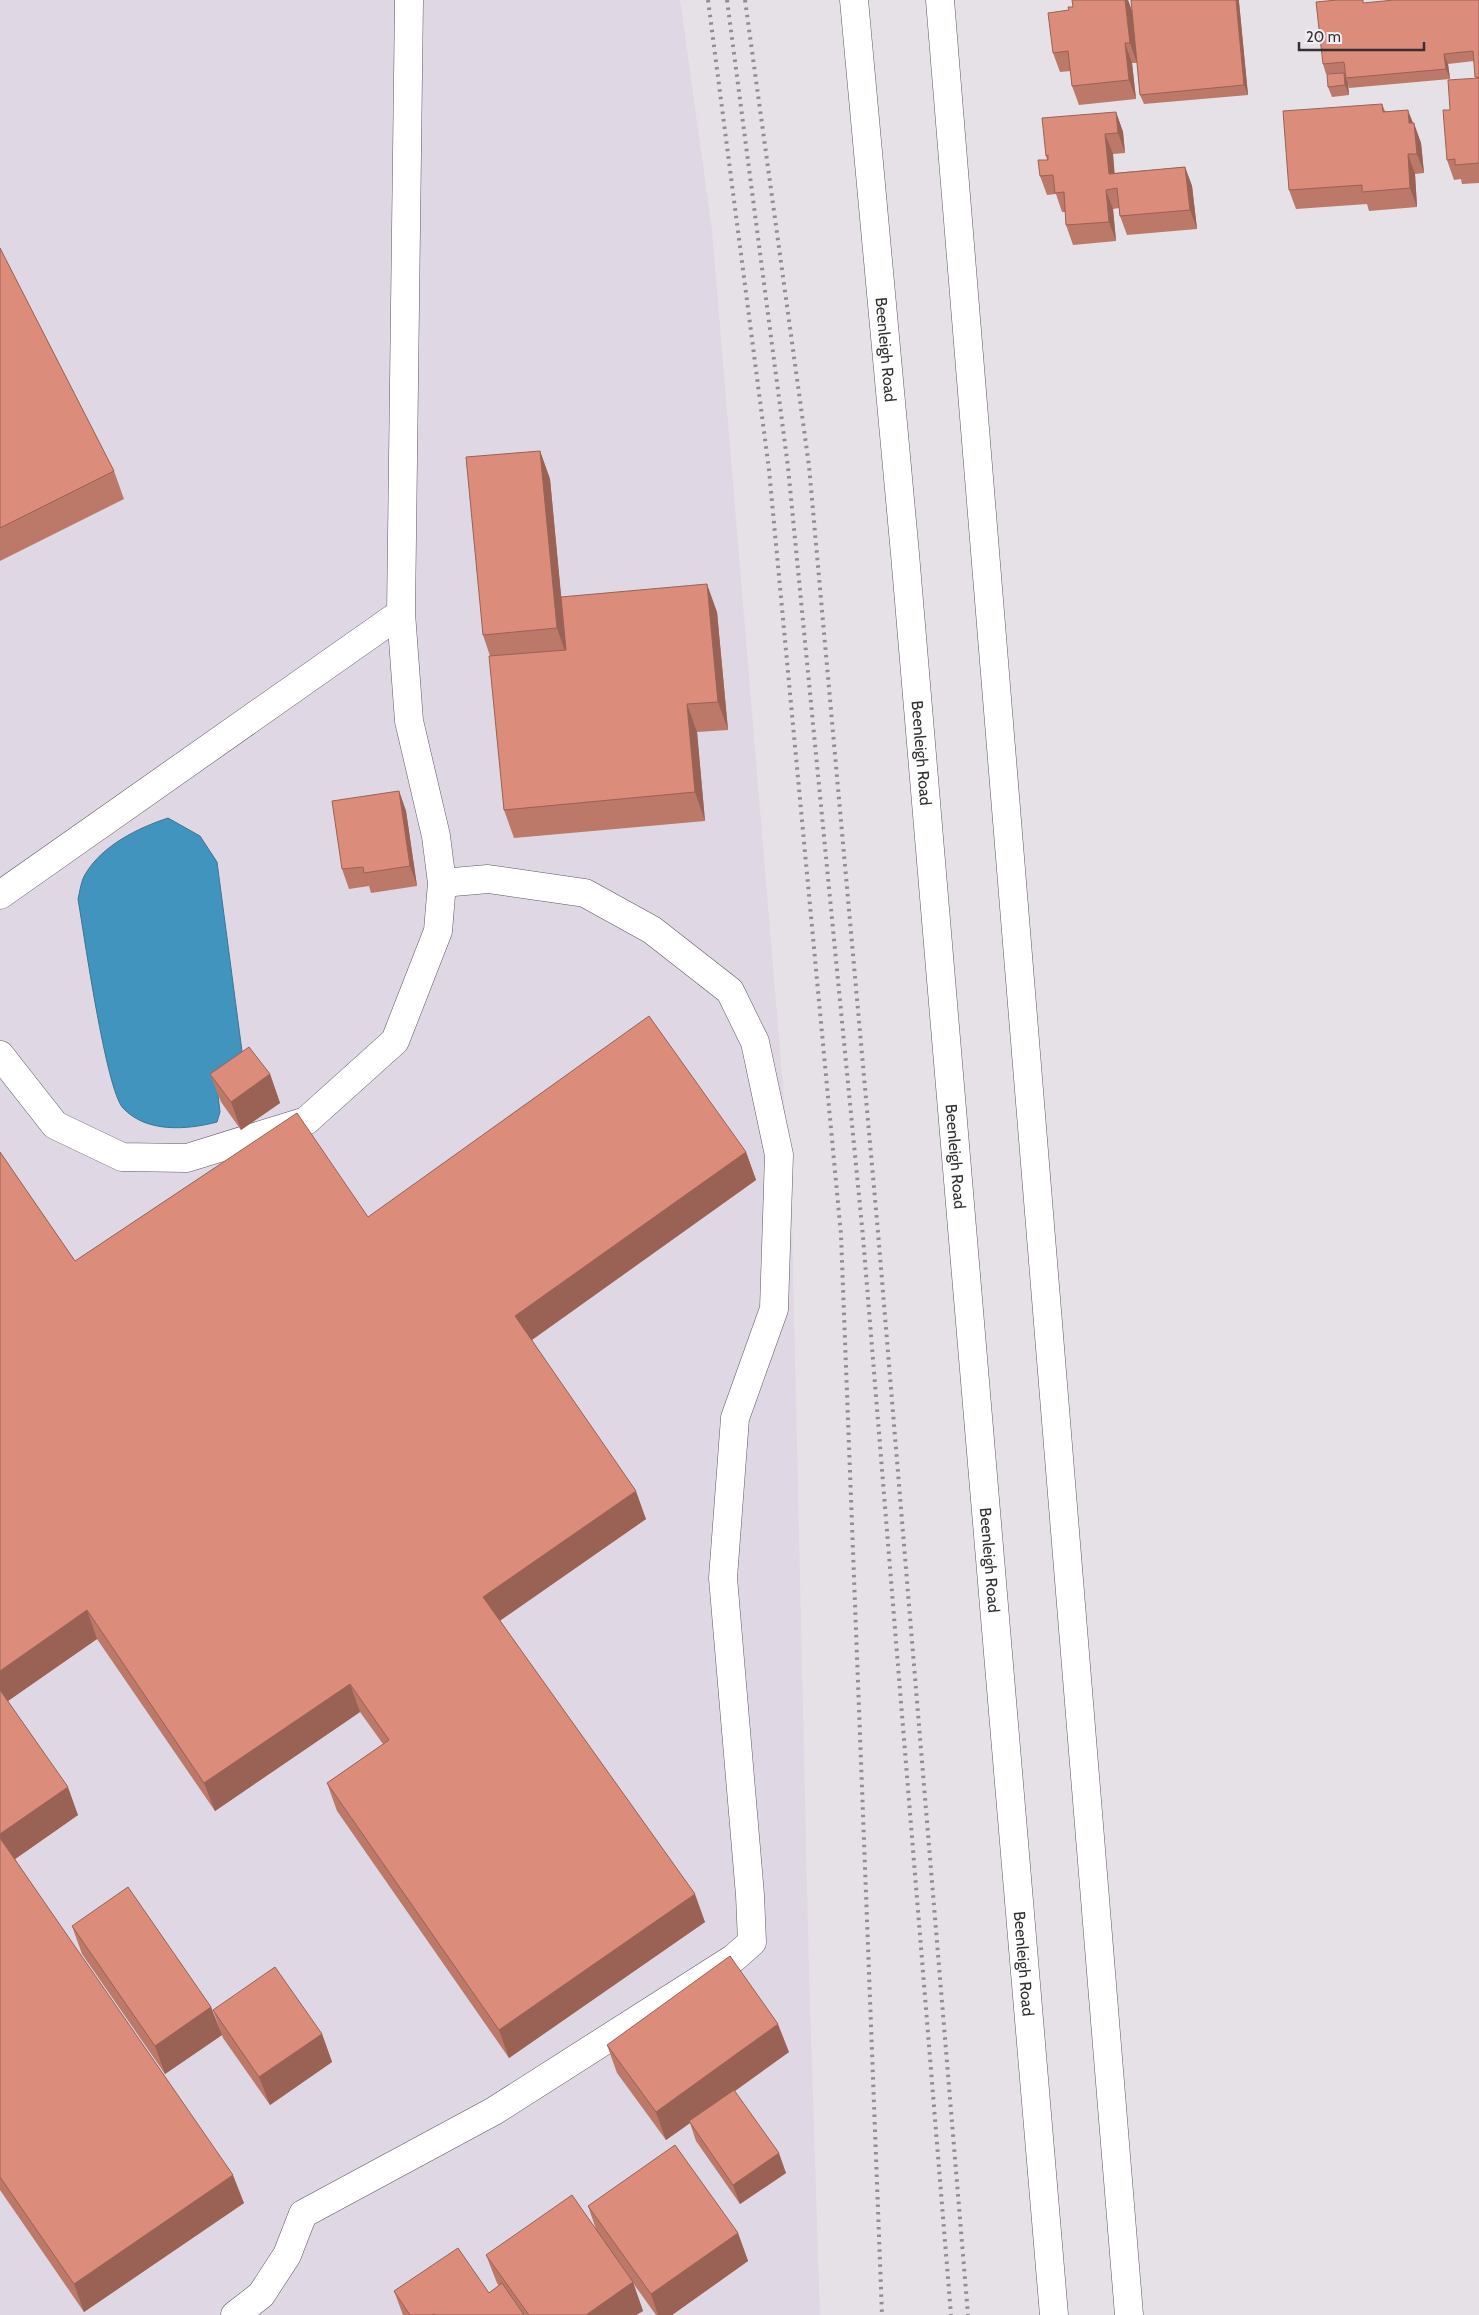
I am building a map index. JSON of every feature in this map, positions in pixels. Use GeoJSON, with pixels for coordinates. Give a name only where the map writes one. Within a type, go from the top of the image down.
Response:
{"type":"FeatureCollection","features":[{"type":"Feature","properties":{"kind":"main road"},"geometry":{"type":"LineString","coordinates":[[0,1055],[55,1125],[122,1157],[187,1158],[306,1121],[395,1041],[438,931],[442,883],[436,836],[409,721],[401,613],[409,0]]}},
{"type":"Feature","properties":{"kind":"main road","name":"Beenleigh Road"},"geometry":{"type":"LineString","coordinates":[[854,0],[906,574],[1054,2315]]}},
{"type":"Feature","properties":{"kind":"main road"},"geometry":{"type":"LineString","coordinates":[[940,0],[1129,2315]]}},
{"type":"Feature","properties":{"kind":"main road"},"geometry":{"type":"LineString","coordinates":[[0,895],[401,613]]}},
{"type":"Feature","properties":{"kind":"main road"},"geometry":{"type":"LineString","coordinates":[[235,2315],[261,2295],[287,2255],[303,2214],[494,2110],[734,1958],[752,1942],[750,1895],[723,1578],[735,1418],[774,1309],[779,1155],[755,1042],[730,992],[652,930],[585,893],[488,879],[442,883]]}},
{"type":"Feature","properties":{"kind":"shaded area"},"geometry":{"type":"Polygon","coordinates":[[[0,0],[680,0],[712,230],[791,1184],[809,1975],[820,2315],[0,2315],[0,0]]]}},
{"type":"Feature","properties":{"kind":"water"},"geometry":{"type":"Polygon","coordinates":[[[168,818],[200,836],[217,862],[245,1074],[218,1095],[220,1112],[217,1122],[180,1128],[155,1126],[143,1122],[123,1108],[116,1095],[103,1043],[90,976],[78,899],[84,876],[102,854],[133,832],[168,818]]]}},
{"type":"Feature","properties":{"kind":"building"},"geometry":{"type":"Polygon","coordinates":[[[1072,0],[1125,0],[1130,43],[1125,43],[1129,80],[1072,86],[1068,51],[1053,53],[1048,13],[1069,10],[1068,7],[1073,7],[1072,0]]]}},
{"type":"Feature","properties":{"kind":"building"},"geometry":{"type":"Polygon","coordinates":[[[1131,0],[1236,0],[1244,85],[1140,95],[1131,0]]]}},
{"type":"Feature","properties":{"kind":"building"},"geometry":{"type":"Polygon","coordinates":[[[1363,0],[1363,3],[1394,0],[1479,0],[1479,77],[1475,77],[1473,51],[1444,54],[1446,69],[1346,78],[1344,62],[1323,64],[1316,2],[1363,0]]]}},
{"type":"Feature","properties":{"kind":"building"},"geometry":{"type":"Polygon","coordinates":[[[1344,73],[1345,85],[1328,87],[1327,74],[1344,73]]]}},
{"type":"Feature","properties":{"kind":"building"},"geometry":{"type":"Polygon","coordinates":[[[1479,78],[1479,163],[1455,165],[1455,159],[1447,160],[1443,110],[1450,110],[1448,80],[1479,78]]]}},
{"type":"Feature","properties":{"kind":"building"},"geometry":{"type":"Polygon","coordinates":[[[1382,104],[1383,112],[1408,110],[1409,123],[1414,123],[1417,154],[1408,154],[1410,188],[1362,192],[1362,185],[1289,190],[1283,111],[1382,104]]]}},
{"type":"Feature","properties":{"kind":"building"},"geometry":{"type":"Polygon","coordinates":[[[1116,112],[1118,133],[1105,134],[1109,174],[1185,167],[1190,210],[1120,216],[1117,188],[1106,190],[1109,222],[1066,225],[1064,192],[1055,193],[1053,175],[1040,176],[1038,160],[1048,160],[1042,118],[1116,112]]]}},
{"type":"Feature","properties":{"kind":"building"},"geometry":{"type":"Polygon","coordinates":[[[0,248],[114,471],[0,528],[0,248]]]}},
{"type":"Feature","properties":{"kind":"building"},"geometry":{"type":"Polygon","coordinates":[[[540,451],[557,628],[483,635],[466,457],[540,451]]]}},
{"type":"Feature","properties":{"kind":"building"},"geometry":{"type":"Polygon","coordinates":[[[707,584],[718,702],[687,704],[695,792],[504,810],[489,656],[566,650],[561,597],[707,584]]]}},
{"type":"Feature","properties":{"kind":"building"},"geometry":{"type":"Polygon","coordinates":[[[399,791],[410,866],[364,873],[363,867],[342,869],[332,801],[399,791]]]}},
{"type":"Feature","properties":{"kind":"building"},"geometry":{"type":"Polygon","coordinates":[[[649,1016],[746,1152],[515,1316],[636,1491],[483,1597],[695,1894],[499,2030],[327,1783],[389,1740],[350,1684],[204,1783],[87,1610],[0,1671],[0,1152],[75,1261],[297,1113],[368,1217],[649,1016]]]}},
{"type":"Feature","properties":{"kind":"building"},"geometry":{"type":"Polygon","coordinates":[[[249,1047],[270,1074],[231,1102],[210,1074],[249,1047]]]}},
{"type":"Feature","properties":{"kind":"building"},"geometry":{"type":"Polygon","coordinates":[[[0,1690],[68,1787],[0,1834],[0,1690]]]}},
{"type":"Feature","properties":{"kind":"building"},"geometry":{"type":"Polygon","coordinates":[[[0,1838],[233,2175],[74,2284],[0,2177],[0,1838]]]}},
{"type":"Feature","properties":{"kind":"building"},"geometry":{"type":"Polygon","coordinates":[[[128,1887],[211,2007],[155,2046],[72,1926],[128,1887]]]}},
{"type":"Feature","properties":{"kind":"building"},"geometry":{"type":"Polygon","coordinates":[[[730,1956],[778,2024],[656,2112],[607,2045],[730,1956]]]}},
{"type":"Feature","properties":{"kind":"building"},"geometry":{"type":"Polygon","coordinates":[[[275,1967],[322,2034],[259,2077],[213,2010],[275,1967]]]}},
{"type":"Feature","properties":{"kind":"building"},"geometry":{"type":"Polygon","coordinates":[[[734,2090],[779,2153],[733,2185],[689,2121],[734,2090]]]}},
{"type":"Feature","properties":{"kind":"building"},"geometry":{"type":"Polygon","coordinates":[[[675,2145],[738,2233],[651,2294],[588,2206],[675,2145]]]}},
{"type":"Feature","properties":{"kind":"building"},"geometry":{"type":"Polygon","coordinates":[[[572,2195],[633,2282],[586,2315],[529,2315],[486,2255],[572,2195]]]}},
{"type":"Feature","properties":{"kind":"building"},"geometry":{"type":"Polygon","coordinates":[[[458,2248],[489,2293],[502,2283],[524,2315],[410,2315],[394,2291],[458,2248]]]}},
{"type":"Feature","properties":{"kind":"railway"},"geometry":{"type":"LineString","coordinates":[[708,0],[769,470],[841,1235],[882,2315]]}},
{"type":"Feature","properties":{"kind":"railway"},"geometry":{"type":"LineString","coordinates":[[727,0],[788,467],[863,1237],[951,2315]]}},
{"type":"Feature","properties":{"kind":"railway"},"geometry":{"type":"LineString","coordinates":[[745,0],[809,466],[878,1232],[968,2315]]}}]}
